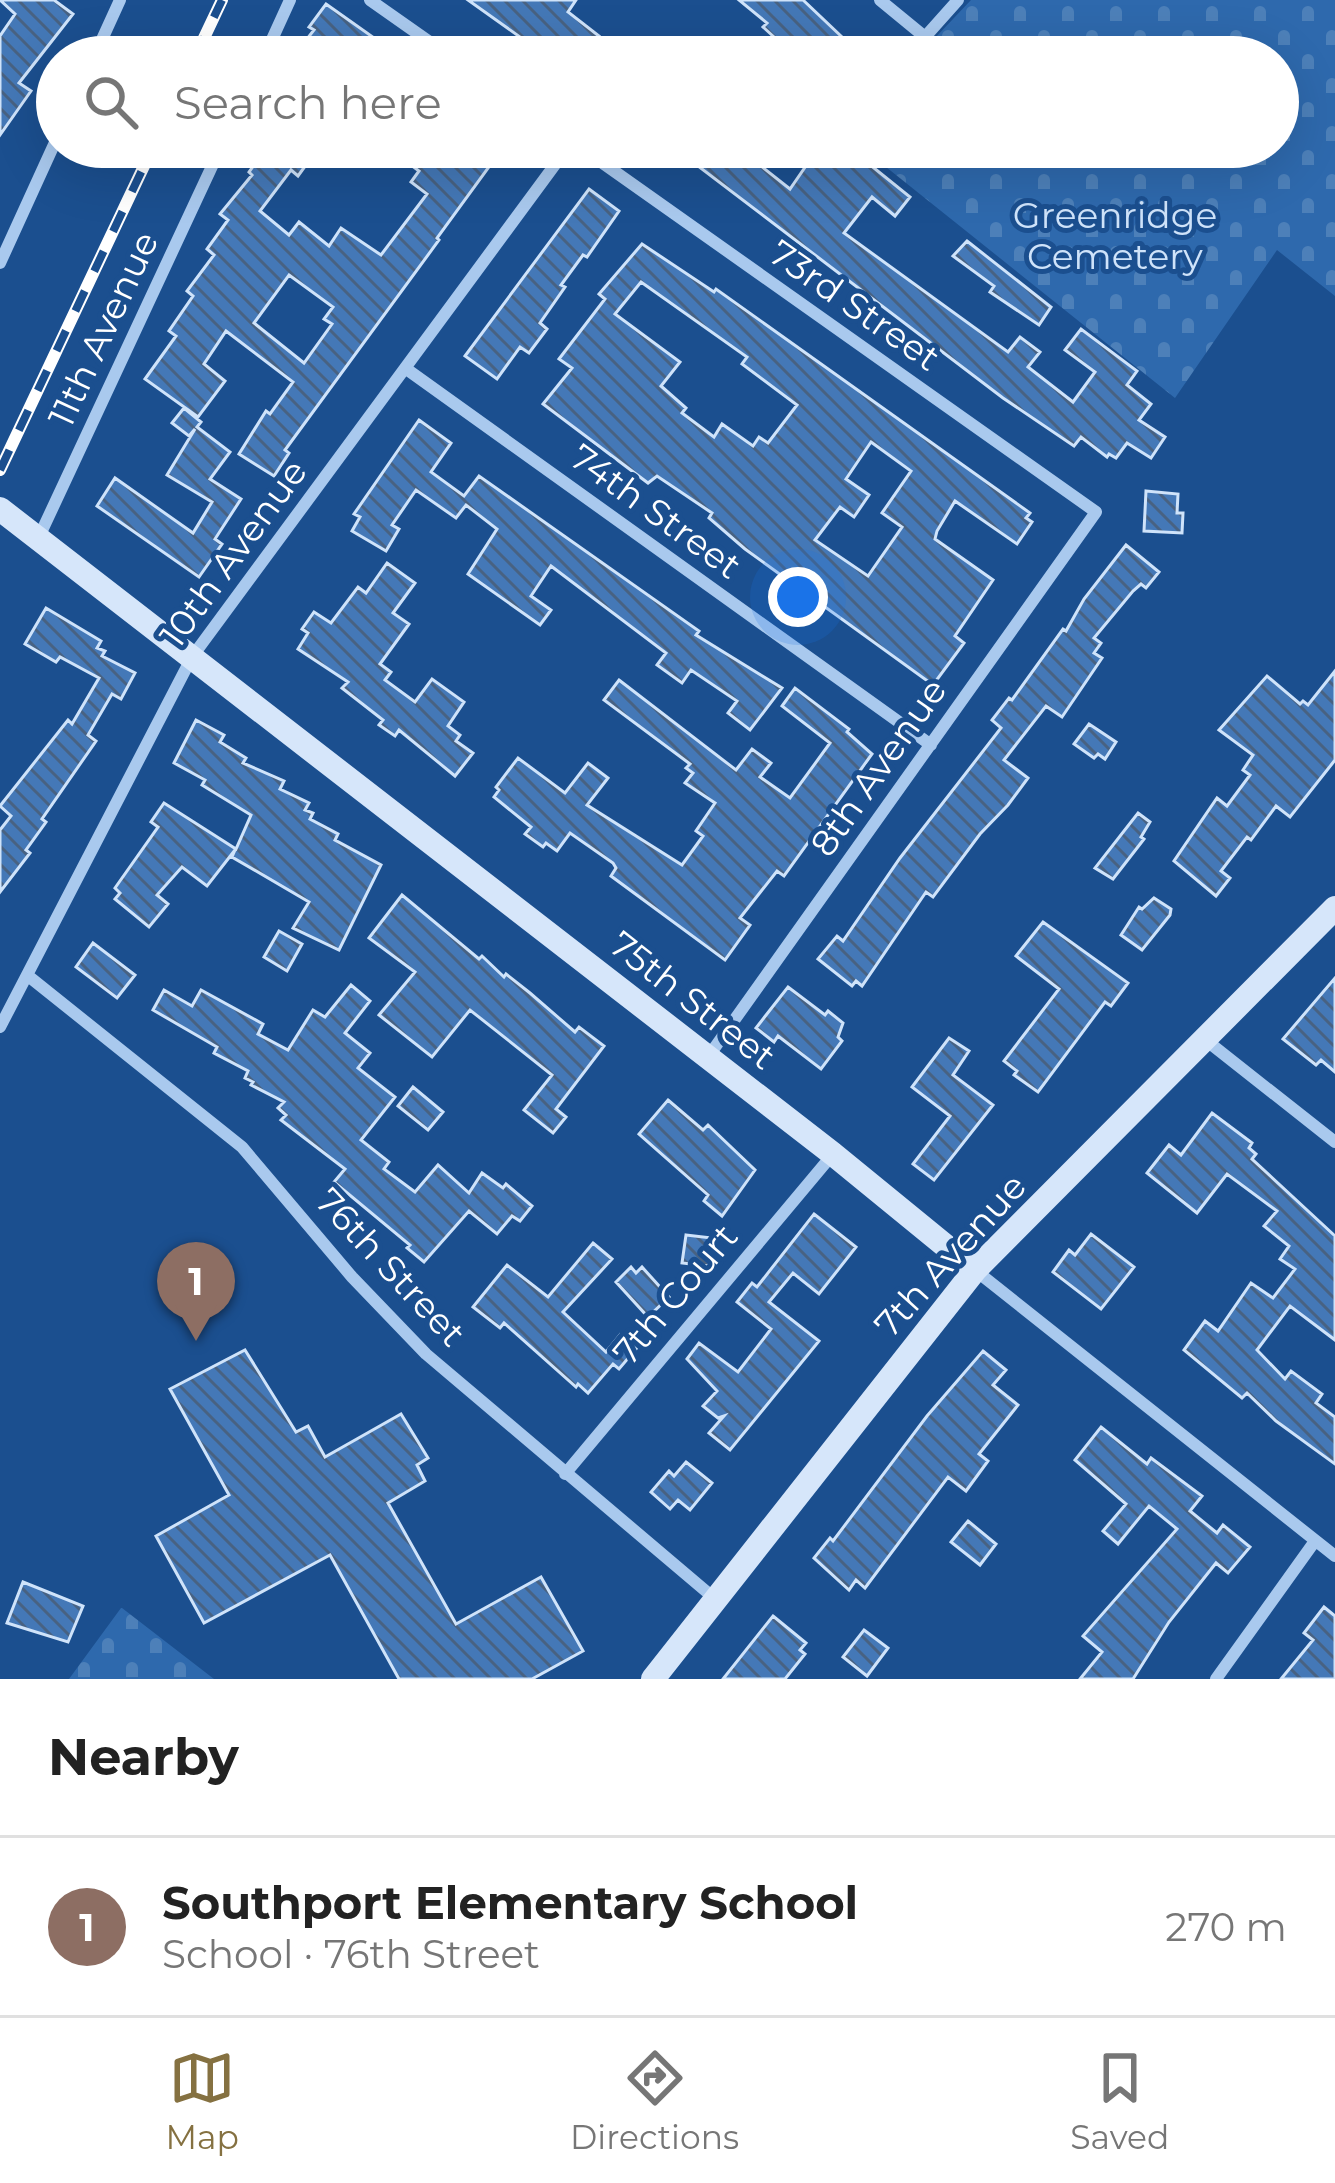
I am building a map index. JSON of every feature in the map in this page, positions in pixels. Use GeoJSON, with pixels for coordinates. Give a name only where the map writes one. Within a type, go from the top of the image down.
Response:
{"type":"FeatureCollection","features":[{"type":"Feature","properties":{"kind":"street"},"geometry":{"type":"LineString","coordinates":[[104,36],[120,0]]}},
{"type":"Feature","properties":{"kind":"street"},"geometry":{"type":"LineString","coordinates":[[273,36],[290,0]]}},
{"type":"Feature","properties":{"kind":"street"},"geometry":{"type":"LineString","coordinates":[[370,0],[422,36]]}},
{"type":"Feature","properties":{"kind":"street"},"geometry":{"type":"LineString","coordinates":[[880,0],[924,36]]}},
{"type":"Feature","properties":{"kind":"street"},"geometry":{"type":"LineString","coordinates":[[926,36],[958,0]]}},
{"type":"Feature","properties":{"kind":"street"},"geometry":{"type":"LineString","coordinates":[[0,263],[43,168]]}},
{"type":"Feature","properties":{"kind":"street","name":"11th Avenue"},"geometry":{"type":"LineString","coordinates":[[39,537],[211,168]]}},
{"type":"Feature","properties":{"kind":"street","name":"10th Avenue"},"geometry":{"type":"LineString","coordinates":[[0,1027],[192,657],[553,168]]}},
{"type":"Feature","properties":{"kind":"street","name":"73rd Street"},"geometry":{"type":"LineString","coordinates":[[610,168],[1096,512]]}},
{"type":"Feature","properties":{"kind":"street","name":"74th Street"},"geometry":{"type":"LineString","coordinates":[[405,368],[931,745]]}},
{"type":"Feature","properties":{"kind":"street","name":"75th Street"},"geometry":{"type":"LineString","coordinates":[[0,509],[833,1154],[1335,1556]]}},
{"type":"Feature","properties":{"kind":"street","name":"8th Avenue"},"geometry":{"type":"LineString","coordinates":[[708,1057],[1096,512]]}},
{"type":"Feature","properties":{"kind":"street","name":"7th Avenue"},"geometry":{"type":"LineString","coordinates":[[653,1679],[975,1270],[1335,908]]}},
{"type":"Feature","properties":{"kind":"street","name":"76th Street"},"geometry":{"type":"LineString","coordinates":[[27,975],[242,1147],[380,1309],[565,1474],[714,1598]]}},
{"type":"Feature","properties":{"kind":"street"},"geometry":{"type":"LineString","coordinates":[[1207,1041],[1335,1142]]}},
{"type":"Feature","properties":{"kind":"street","name":"7th Court"},"geometry":{"type":"LineString","coordinates":[[565,1474],[833,1154]]}},
{"type":"Feature","properties":{"kind":"street"},"geometry":{"type":"LineString","coordinates":[[1216,1679],[1315,1541]]}},
{"type":"Feature","properties":{"kind":"green space","name":"Greenridge Cemetery"},"geometry":{"type":"Polygon","coordinates":[[[971,0],[1335,0],[1335,296],[1277,250],[1175,398],[887,168],[1299,168],[1299,36],[937,36],[971,0]]]}},
{"type":"Feature","properties":{"kind":"green space"},"geometry":{"type":"Polygon","coordinates":[[[122,1608],[214,1679],[69,1679],[122,1608]]]}},
{"type":"Feature","properties":{"kind":"building"},"geometry":{"type":"Polygon","coordinates":[[[0,0],[54,0],[73,14],[56,36],[36,36],[36,61],[19,83],[31,91],[0,135],[0,36],[15,14],[0,0]]]}},
{"type":"Feature","properties":{"kind":"building"},"geometry":{"type":"Polygon","coordinates":[[[468,0],[576,0],[568,12],[599,36],[519,36],[468,0]]]}},
{"type":"Feature","properties":{"kind":"building"},"geometry":{"type":"Polygon","coordinates":[[[739,0],[803,0],[841,36],[773,36],[763,27],[767,23],[739,0]]]}},
{"type":"Feature","properties":{"kind":"building"},"geometry":{"type":"Polygon","coordinates":[[[326,4],[371,36],[309,36],[314,30],[309,27],[326,4]]]}},
{"type":"Feature","properties":{"kind":"building"},"geometry":{"type":"Polygon","coordinates":[[[252,168],[304,168],[298,176],[291,170],[260,211],[289,235],[299,222],[329,246],[341,228],[381,255],[427,194],[411,182],[419,171],[415,168],[488,168],[285,450],[289,453],[274,476],[239,454],[266,411],[270,414],[293,382],[226,331],[204,364],[225,381],[198,417],[145,379],[176,336],[169,331],[193,296],[187,291],[214,255],[207,249],[228,220],[220,214],[252,175],[252,168]],[[289,275],[254,323],[304,363],[332,324],[324,319],[333,307],[289,275]]]}},
{"type":"Feature","properties":{"kind":"building"},"geometry":{"type":"Polygon","coordinates":[[[701,168],[764,168],[790,189],[804,168],[874,168],[910,197],[895,216],[872,197],[844,233],[1008,352],[1020,337],[1040,352],[1028,367],[1073,402],[1095,372],[1065,350],[1081,329],[1137,371],[1127,385],[1151,404],[1139,420],[1165,437],[1151,458],[1127,443],[1116,458],[1107,457],[1081,437],[1074,446],[1003,398],[701,168]]]}},
{"type":"Feature","properties":{"kind":"building"},"geometry":{"type":"Polygon","coordinates":[[[589,189],[619,211],[561,285],[565,287],[540,323],[547,329],[529,353],[520,347],[497,379],[465,356],[589,189]]]}},
{"type":"Feature","properties":{"kind":"building"},"geometry":{"type":"Polygon","coordinates":[[[967,241],[1051,307],[1039,325],[990,292],[994,286],[953,256],[967,241]]]}},
{"type":"Feature","properties":{"kind":"building"},"geometry":{"type":"Polygon","coordinates":[[[642,244],[714,292],[716,289],[1030,513],[1026,518],[1032,522],[1017,544],[955,501],[937,531],[935,539],[993,580],[955,636],[964,643],[933,685],[745,549],[709,518],[712,513],[657,476],[648,483],[543,404],[572,368],[559,359],[605,299],[599,294],[642,244]],[[641,282],[615,314],[680,362],[661,386],[686,408],[682,413],[714,437],[722,424],[753,446],[759,437],[768,443],[797,405],[742,364],[747,357],[641,282]],[[871,442],[846,479],[869,495],[854,517],[840,507],[815,540],[868,576],[902,527],[882,513],[911,471],[871,442]]]}},
{"type":"Feature","properties":{"kind":"building"},"geometry":{"type":"Polygon","coordinates":[[[184,408],[201,422],[197,427],[230,452],[210,479],[241,499],[215,539],[222,544],[199,577],[97,506],[115,478],[193,533],[212,502],[167,475],[195,429],[189,436],[172,423],[184,408]]]}},
{"type":"Feature","properties":{"kind":"building"},"geometry":{"type":"Polygon","coordinates":[[[419,420],[451,443],[431,472],[464,496],[479,476],[699,631],[696,635],[782,688],[750,730],[728,713],[737,701],[691,670],[682,683],[657,665],[666,653],[551,566],[531,596],[551,610],[540,625],[468,574],[497,529],[466,505],[456,518],[416,490],[392,525],[399,529],[386,551],[352,531],[360,517],[354,514],[419,420]]]}},
{"type":"Feature","properties":{"kind":"building"},"geometry":{"type":"Polygon","coordinates":[[[1146,491],[1178,494],[1182,533],[1144,531],[1146,491]]]}},
{"type":"Feature","properties":{"kind":"building"},"geometry":{"type":"Polygon","coordinates":[[[1126,545],[1159,572],[1146,588],[1141,584],[1133,591],[1094,638],[1101,643],[1094,653],[1102,658],[1062,717],[1046,706],[1004,760],[1028,778],[1008,805],[933,897],[926,892],[862,986],[856,981],[852,986],[818,959],[837,936],[843,941],[900,858],[1001,728],[992,720],[1066,631],[1126,545]]]}},
{"type":"Feature","properties":{"kind":"building"},"geometry":{"type":"Polygon","coordinates":[[[387,563],[415,583],[393,613],[409,624],[380,664],[391,672],[385,680],[415,702],[432,679],[464,702],[448,726],[460,735],[456,741],[473,753],[455,776],[399,730],[395,736],[379,725],[383,720],[342,688],[348,682],[298,649],[308,633],[302,629],[314,612],[331,623],[358,587],[366,593],[387,563]]]}},
{"type":"Feature","properties":{"kind":"building"},"geometry":{"type":"Polygon","coordinates":[[[46,608],[101,641],[97,648],[105,651],[102,656],[135,673],[121,699],[112,694],[88,735],[96,741],[42,819],[46,822],[26,850],[30,853],[0,892],[0,830],[11,816],[0,806],[68,720],[72,724],[99,678],[25,644],[46,608]]]}},
{"type":"Feature","properties":{"kind":"building"},"geometry":{"type":"Polygon","coordinates":[[[1335,671],[1335,760],[1290,817],[1276,806],[1251,840],[1247,837],[1221,871],[1230,878],[1216,896],[1174,861],[1217,798],[1227,806],[1250,775],[1243,770],[1253,755],[1219,730],[1267,676],[1300,704],[1308,705],[1335,671]]]}},
{"type":"Feature","properties":{"kind":"building"},"geometry":{"type":"Polygon","coordinates":[[[619,680],[736,770],[752,749],[771,763],[760,777],[790,798],[830,743],[782,706],[795,688],[849,729],[872,754],[784,876],[777,871],[740,918],[750,925],[725,960],[611,876],[616,868],[613,863],[570,833],[557,851],[546,843],[543,847],[525,834],[531,827],[494,797],[518,758],[565,793],[588,763],[608,778],[587,805],[682,865],[703,836],[696,831],[715,803],[685,783],[693,773],[686,768],[690,764],[604,700],[619,680]]]}},
{"type":"Feature","properties":{"kind":"building"},"geometry":{"type":"Polygon","coordinates":[[[196,720],[224,735],[220,742],[246,758],[243,763],[284,781],[280,789],[309,803],[305,810],[313,813],[310,819],[338,834],[335,840],[381,865],[339,950],[293,928],[309,902],[232,857],[235,850],[207,886],[182,867],[157,895],[168,904],[149,927],[115,899],[120,893],[115,888],[158,827],[151,822],[164,803],[236,849],[251,815],[174,763],[196,720]]]}},
{"type":"Feature","properties":{"kind":"building"},"geometry":{"type":"Polygon","coordinates":[[[1089,724],[1116,742],[1105,759],[1098,754],[1094,758],[1074,744],[1089,724]]]}},
{"type":"Feature","properties":{"kind":"building"},"geometry":{"type":"Polygon","coordinates":[[[1138,813],[1150,822],[1144,839],[1113,879],[1095,868],[1138,813]]]}},
{"type":"Feature","properties":{"kind":"building"},"geometry":{"type":"Polygon","coordinates":[[[402,895],[575,1032],[579,1027],[604,1046],[556,1109],[566,1117],[553,1133],[524,1110],[552,1075],[470,1010],[432,1057],[379,1015],[415,972],[369,938],[402,895]]]}},
{"type":"Feature","properties":{"kind":"building"},"geometry":{"type":"Polygon","coordinates":[[[1154,898],[1171,909],[1170,915],[1142,950],[1121,935],[1139,907],[1154,898]]]}},
{"type":"Feature","properties":{"kind":"building"},"geometry":{"type":"Polygon","coordinates":[[[1043,922],[1128,983],[1111,1006],[1105,1002],[1038,1092],[1014,1075],[1017,1071],[1004,1061],[1059,989],[1016,956],[1043,922]]]}},
{"type":"Feature","properties":{"kind":"building"},"geometry":{"type":"Polygon","coordinates":[[[279,931],[302,944],[287,971],[264,957],[279,931]]]}},
{"type":"Feature","properties":{"kind":"building"},"geometry":{"type":"Polygon","coordinates":[[[93,943],[135,975],[117,998],[76,967],[93,943]]]}},
{"type":"Feature","properties":{"kind":"building"},"geometry":{"type":"Polygon","coordinates":[[[1335,978],[1335,1072],[1321,1060],[1316,1065],[1283,1039],[1335,978]]]}},
{"type":"Feature","properties":{"kind":"building"},"geometry":{"type":"Polygon","coordinates":[[[351,985],[370,1001],[345,1033],[370,1053],[358,1068],[395,1097],[361,1140],[389,1162],[384,1169],[415,1192],[438,1165],[469,1193],[482,1173],[503,1188],[506,1184],[532,1206],[520,1221],[512,1216],[497,1234],[469,1211],[424,1262],[334,1182],[345,1169],[281,1120],[286,1115],[278,1108],[284,1102],[251,1085],[245,1078],[248,1071],[214,1053],[217,1047],[153,1010],[164,990],[192,1006],[201,990],[263,1024],[258,1034],[288,1050],[313,1010],[325,1017],[351,985]]]}},
{"type":"Feature","properties":{"kind":"building"},"geometry":{"type":"Polygon","coordinates":[[[788,987],[843,1023],[838,1037],[842,1041],[821,1069],[778,1036],[774,1042],[756,1028],[788,987]]]}},
{"type":"Feature","properties":{"kind":"building"},"geometry":{"type":"Polygon","coordinates":[[[949,1038],[969,1051],[953,1075],[993,1105],[934,1180],[913,1164],[950,1116],[912,1087],[949,1038]]]}},
{"type":"Feature","properties":{"kind":"building"},"geometry":{"type":"Polygon","coordinates":[[[413,1087],[443,1112],[428,1130],[398,1106],[413,1087]]]}},
{"type":"Feature","properties":{"kind":"building"},"geometry":{"type":"Polygon","coordinates":[[[668,1100],[703,1130],[708,1125],[755,1170],[722,1216],[704,1201],[708,1195],[639,1134],[668,1100]]]}},
{"type":"Feature","properties":{"kind":"building"},"geometry":{"type":"Polygon","coordinates":[[[1212,1113],[1252,1143],[1249,1148],[1256,1154],[1252,1159],[1335,1236],[1335,1340],[1290,1306],[1257,1350],[1285,1379],[1291,1371],[1322,1394],[1316,1403],[1335,1417],[1335,1464],[1247,1393],[1242,1398],[1184,1350],[1205,1321],[1218,1331],[1251,1283],[1273,1298],[1295,1269],[1280,1259],[1289,1246],[1264,1226],[1277,1211],[1227,1174],[1197,1213],[1147,1173],[1169,1145],[1181,1155],[1212,1113]]]}},
{"type":"Feature","properties":{"kind":"building"},"geometry":{"type":"Polygon","coordinates":[[[814,1214],[856,1247],[819,1294],[793,1273],[769,1302],[819,1341],[730,1450],[709,1433],[724,1416],[718,1418],[703,1406],[717,1391],[687,1359],[699,1343],[738,1372],[771,1329],[737,1302],[752,1283],[757,1287],[814,1214]]]}},
{"type":"Feature","properties":{"kind":"building"},"geometry":{"type":"Polygon","coordinates":[[[1091,1234],[1134,1267],[1101,1309],[1053,1272],[1069,1250],[1075,1255],[1091,1234]]]}},
{"type":"Feature","properties":{"kind":"building"},"geometry":{"type":"Polygon","coordinates":[[[686,1235],[712,1238],[709,1266],[682,1263],[686,1235]]]}},
{"type":"Feature","properties":{"kind":"building"},"geometry":{"type":"Polygon","coordinates":[[[593,1243],[612,1259],[563,1312],[606,1352],[620,1335],[636,1349],[619,1369],[613,1364],[588,1393],[504,1323],[500,1328],[473,1307],[507,1265],[548,1297],[593,1243]]]}},
{"type":"Feature","properties":{"kind":"building"},"geometry":{"type":"Polygon","coordinates":[[[631,1267],[636,1273],[642,1267],[669,1297],[648,1317],[616,1282],[631,1267]]]}},
{"type":"Feature","properties":{"kind":"building"},"geometry":{"type":"Polygon","coordinates":[[[245,1350],[296,1432],[308,1426],[325,1457],[401,1414],[428,1458],[417,1465],[425,1481],[388,1503],[456,1624],[541,1577],[583,1651],[532,1679],[399,1679],[330,1555],[204,1623],[156,1536],[229,1495],[170,1389],[245,1350]]]}},
{"type":"Feature","properties":{"kind":"building"},"geometry":{"type":"Polygon","coordinates":[[[983,1351],[1006,1370],[993,1385],[1018,1405],[979,1454],[988,1461],[966,1491],[948,1477],[865,1588],[856,1580],[849,1590],[814,1558],[830,1538],[833,1541],[927,1416],[983,1351]]]}},
{"type":"Feature","properties":{"kind":"building"},"geometry":{"type":"Polygon","coordinates":[[[1101,1427],[1147,1464],[1151,1458],[1202,1496],[1190,1511],[1217,1533],[1223,1525],[1250,1547],[1228,1573],[1216,1563],[1169,1622],[1133,1679],[1080,1679],[1102,1652],[1083,1636],[1177,1529],[1149,1506],[1118,1544],[1103,1531],[1126,1504],[1075,1460],[1101,1427]]]}},
{"type":"Feature","properties":{"kind":"building"},"geometry":{"type":"Polygon","coordinates":[[[686,1462],[712,1483],[690,1510],[678,1500],[670,1509],[651,1492],[669,1471],[674,1476],[686,1462]]]}},
{"type":"Feature","properties":{"kind":"building"},"geometry":{"type":"Polygon","coordinates":[[[968,1521],[996,1544],[980,1565],[951,1542],[968,1521]]]}},
{"type":"Feature","properties":{"kind":"building"},"geometry":{"type":"Polygon","coordinates":[[[23,1582],[83,1606],[68,1642],[7,1623],[23,1582]]]}},
{"type":"Feature","properties":{"kind":"building"},"geometry":{"type":"Polygon","coordinates":[[[1324,1607],[1335,1616],[1335,1679],[1281,1679],[1313,1640],[1304,1633],[1324,1607]]]}},
{"type":"Feature","properties":{"kind":"building"},"geometry":{"type":"Polygon","coordinates":[[[773,1616],[806,1643],[800,1650],[805,1654],[785,1679],[723,1679],[773,1616]]]}},
{"type":"Feature","properties":{"kind":"building"},"geometry":{"type":"Polygon","coordinates":[[[864,1630],[888,1648],[867,1676],[843,1657],[864,1630]]]}},
{"type":"Feature","properties":{"kind":"railway"},"geometry":{"type":"LineString","coordinates":[[205,36],[222,0]]}},
{"type":"Feature","properties":{"kind":"railway"},"geometry":{"type":"LineString","coordinates":[[0,470],[143,168]]}},
{"type":"Feature","properties":{"kind":"place","name":"Southport Elementary School"},"geometry":{"type":"Point","coordinates":[196,1341]}}]}
